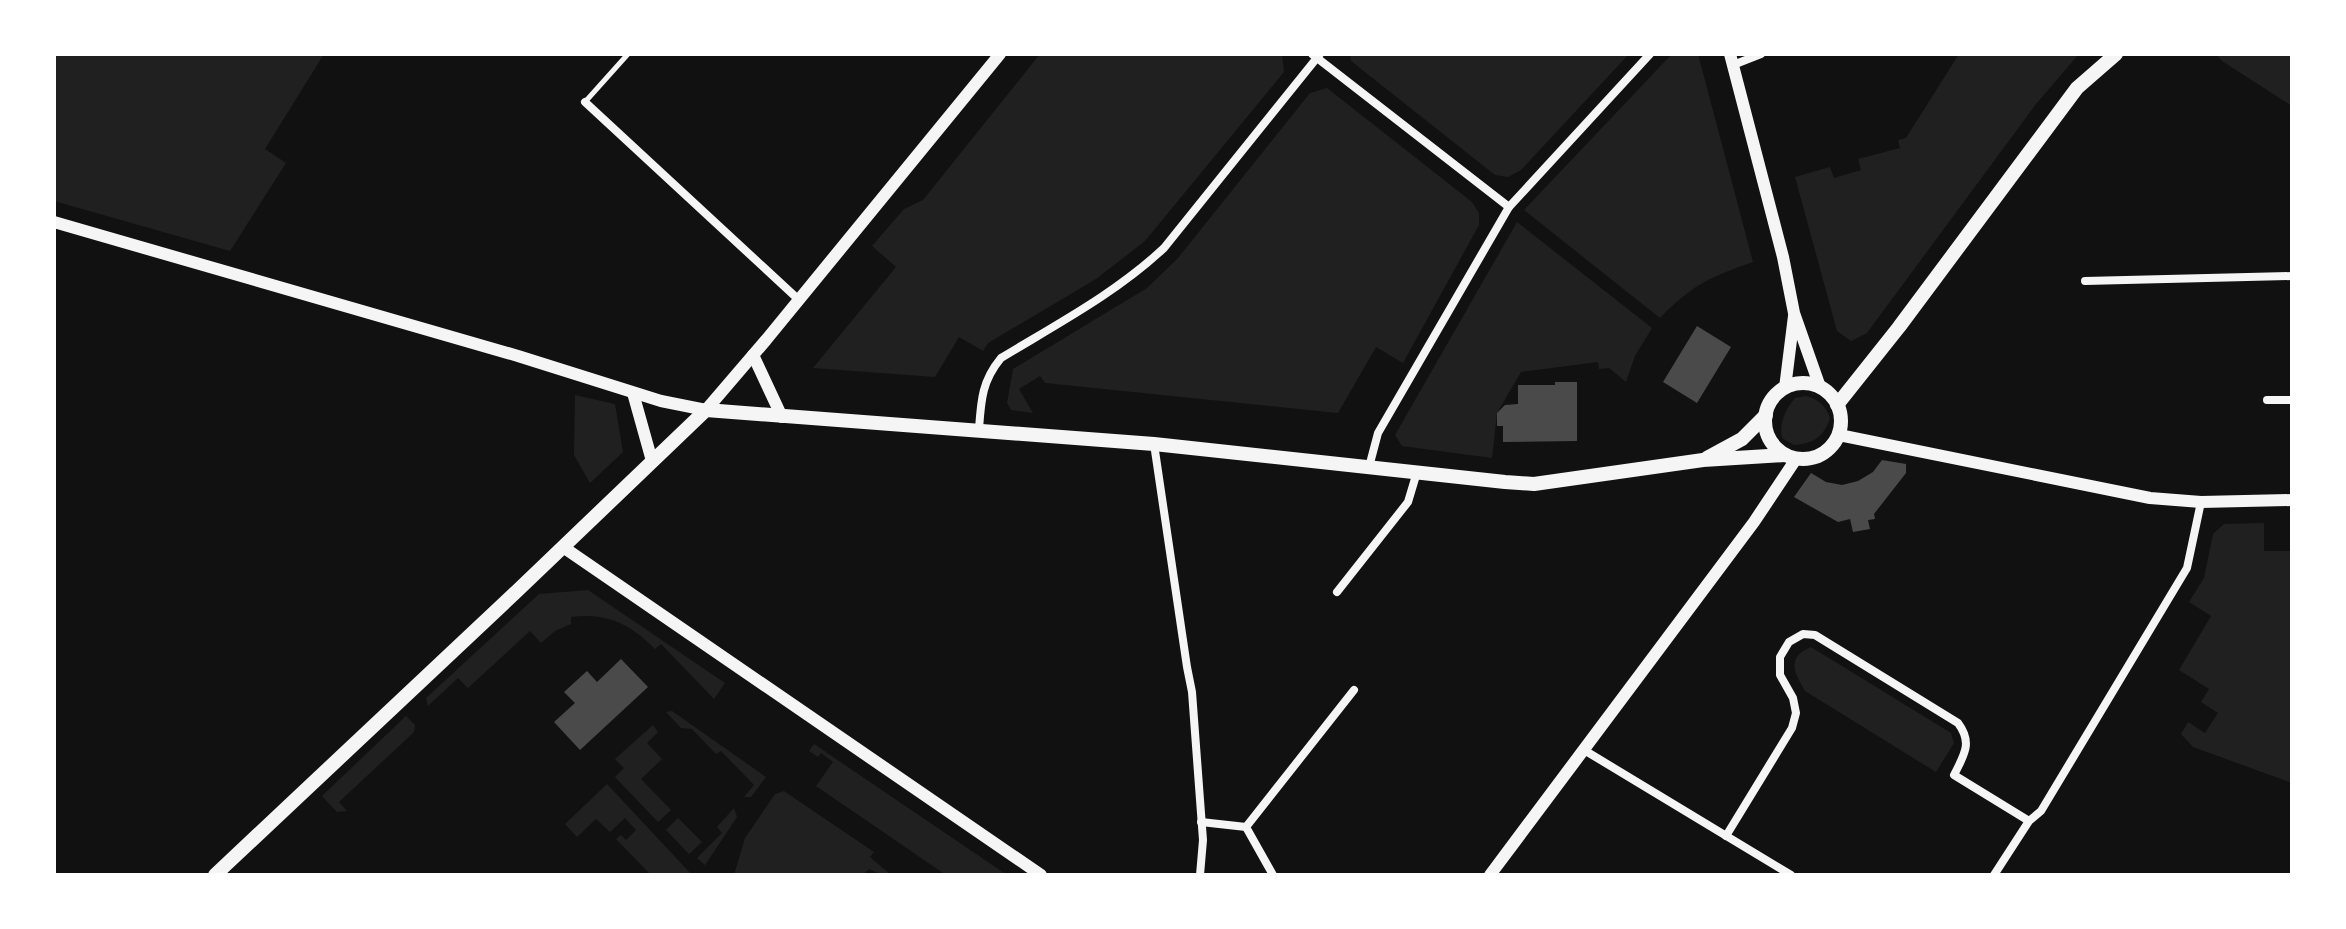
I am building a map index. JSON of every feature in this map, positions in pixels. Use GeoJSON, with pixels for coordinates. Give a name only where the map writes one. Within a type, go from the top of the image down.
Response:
{"type":"FeatureCollection","features":[{"type":"Feature","properties":{"kind":"main road"},"geometry":{"type":"LineString","coordinates":[[1837,405],[2077,88],[2116,54]]}},
{"type":"Feature","properties":{"kind":"main road"},"geometry":{"type":"LineString","coordinates":[[215,875],[706,410],[1154,444],[1534,484],[1703,460],[1810,459],[1832,446],[1839,435],[1841,415],[1830,394],[1809,383],[1785,388],[1769,404],[1766,415],[1769,438],[1776,448],[1791,457]]}},
{"type":"Feature","properties":{"kind":"main road"},"geometry":{"type":"LineString","coordinates":[[1703,460],[1742,439],[1766,415]]}},
{"type":"Feature","properties":{"kind":"street"},"geometry":{"type":"LineString","coordinates":[[54,222],[503,352],[633,393],[706,410],[1000,54]]}},
{"type":"Feature","properties":{"kind":"street"},"geometry":{"type":"LineString","coordinates":[[1369,467],[1378,433],[1509,207],[1650,54]]}},
{"type":"Feature","properties":{"kind":"street"},"geometry":{"type":"LineString","coordinates":[[1761,54],[1732,59],[1783,257],[1794,313],[1820,387]]}},
{"type":"Feature","properties":{"kind":"street"},"geometry":{"type":"LineString","coordinates":[[979,429],[982,393],[989,372],[1001,358],[1098,299],[1164,248],[1317,55],[1509,207]]}},
{"type":"Feature","properties":{"kind":"street"},"geometry":{"type":"LineString","coordinates":[[585,102],[799,300]]}},
{"type":"Feature","properties":{"kind":"street"},"geometry":{"type":"LineString","coordinates":[[2085,281],[2292,276]]}},
{"type":"Feature","properties":{"kind":"street"},"geometry":{"type":"LineString","coordinates":[[1785,388],[1794,313]]}},
{"type":"Feature","properties":{"kind":"street"},"geometry":{"type":"LineString","coordinates":[[753,355],[782,417]]}},
{"type":"Feature","properties":{"kind":"street"},"geometry":{"type":"LineString","coordinates":[[633,393],[652,461]]}},
{"type":"Feature","properties":{"kind":"street"},"geometry":{"type":"LineString","coordinates":[[2267,400],[2292,400]]}},
{"type":"Feature","properties":{"kind":"street"},"geometry":{"type":"LineString","coordinates":[[1839,435],[2150,498],[2201,502],[2292,500]]}},
{"type":"Feature","properties":{"kind":"street"},"geometry":{"type":"LineString","coordinates":[[1154,444],[1192,692],[1203,840],[1200,875]]}},
{"type":"Feature","properties":{"kind":"street"},"geometry":{"type":"LineString","coordinates":[[1490,875],[1754,522],[1791,457]]}},
{"type":"Feature","properties":{"kind":"street"},"geometry":{"type":"LineString","coordinates":[[1337,592],[1408,502],[1417,472]]}},
{"type":"Feature","properties":{"kind":"street"},"geometry":{"type":"LineString","coordinates":[[1994,875],[2029,821],[2041,811],[2187,568],[2201,502]]}},
{"type":"Feature","properties":{"kind":"street"},"geometry":{"type":"LineString","coordinates":[[563,547],[1041,875]]}},
{"type":"Feature","properties":{"kind":"street"},"geometry":{"type":"LineString","coordinates":[[1726,836],[1792,728],[1796,713],[1793,698],[1780,675],[1780,657],[1789,642],[1803,634],[1815,635],[1958,723],[1966,734],[1966,751],[1954,775],[2029,821]]}},
{"type":"Feature","properties":{"kind":"street"},"geometry":{"type":"LineString","coordinates":[[1246,827],[1354,690]]}},
{"type":"Feature","properties":{"kind":"street"},"geometry":{"type":"LineString","coordinates":[[1584,750],[1791,875]]}},
{"type":"Feature","properties":{"kind":"street"},"geometry":{"type":"LineString","coordinates":[[1201,822],[1246,827]]}},
{"type":"Feature","properties":{"kind":"street"},"geometry":{"type":"LineString","coordinates":[[1246,827],[1273,875]]}},
{"type":"Feature","properties":{"kind":"lane"},"geometry":{"type":"LineString","coordinates":[[585,102],[628,54]]}},
{"type":"Feature","properties":{"kind":"shaded area"},"geometry":{"type":"Polygon","coordinates":[[[54,54],[324,54],[265,149],[286,163],[230,251],[54,201],[54,54]]]}},
{"type":"Feature","properties":{"kind":"shaded area"},"geometry":{"type":"Polygon","coordinates":[[[1040,54],[1282,54],[1284,72],[1145,241],[1096,279],[988,343],[983,351],[959,337],[935,377],[813,368],[896,267],[872,246],[904,209],[923,200],[1040,54]]]}},
{"type":"Feature","properties":{"kind":"shaded area"},"geometry":{"type":"Polygon","coordinates":[[[1350,54],[1629,54],[1521,170],[1508,177],[1495,175],[1351,61],[1350,54]]]}},
{"type":"Feature","properties":{"kind":"shaded area"},"geometry":{"type":"Polygon","coordinates":[[[1672,54],[1698,54],[1753,262],[1702,283],[1660,318],[1524,210],[1672,54]]]}},
{"type":"Feature","properties":{"kind":"shaded area"},"geometry":{"type":"Polygon","coordinates":[[[1959,54],[2079,54],[2036,104],[1867,333],[1851,341],[1837,331],[1795,177],[1830,167],[1834,178],[1861,170],[1858,159],[1900,148],[1898,140],[1906,138],[1959,54]]]}},
{"type":"Feature","properties":{"kind":"shaded area"},"geometry":{"type":"Polygon","coordinates":[[[2216,54],[2292,54],[2292,106],[2222,61],[2216,54]]]}},
{"type":"Feature","properties":{"kind":"shaded area"},"geometry":{"type":"Polygon","coordinates":[[[1327,88],[1472,202],[1479,213],[1479,225],[1403,363],[1376,347],[1338,413],[1045,383],[1040,376],[1019,389],[1033,413],[1011,410],[1007,403],[1013,369],[1147,288],[1178,258],[1310,93],[1327,88]]]}},
{"type":"Feature","properties":{"kind":"shaded area"},"geometry":{"type":"Polygon","coordinates":[[[1517,222],[1652,328],[1635,356],[1626,382],[1609,368],[1599,369],[1598,362],[1521,372],[1497,413],[1492,458],[1402,446],[1395,435],[1517,222]]]}},
{"type":"Feature","properties":{"kind":"shaded area"},"geometry":{"type":"Polygon","coordinates":[[[575,395],[615,404],[623,452],[590,483],[574,455],[575,395]]]}},
{"type":"Feature","properties":{"kind":"shaded area"},"geometry":{"type":"Polygon","coordinates":[[[1806,396],[1821,404],[1830,418],[1817,438],[1794,445],[1782,438],[1782,422],[1795,398],[1806,396]]]}},
{"type":"Feature","properties":{"kind":"shaded area"},"geometry":{"type":"Polygon","coordinates":[[[2264,523],[2264,551],[2292,551],[2292,783],[2193,747],[2181,734],[2188,722],[2205,733],[2218,713],[2201,702],[2209,689],[2179,670],[2211,616],[2189,602],[2204,578],[2213,534],[2224,524],[2264,523]]]}},
{"type":"Feature","properties":{"kind":"shaded area"},"geometry":{"type":"Polygon","coordinates":[[[588,590],[725,683],[714,699],[661,644],[655,649],[637,633],[617,622],[584,616],[571,617],[571,624],[555,631],[541,643],[530,631],[468,688],[458,678],[428,706],[426,698],[539,594],[588,590]]]}},
{"type":"Feature","properties":{"kind":"shaded area"},"geometry":{"type":"Polygon","coordinates":[[[1811,647],[1951,733],[1954,743],[1936,772],[1805,691],[1794,666],[1798,656],[1811,647]]]}},
{"type":"Feature","properties":{"kind":"shaded area"},"geometry":{"type":"Polygon","coordinates":[[[672,711],[766,777],[751,797],[744,797],[754,785],[721,751],[716,754],[692,729],[681,728],[666,712],[672,711]]]}},
{"type":"Feature","properties":{"kind":"shaded area"},"geometry":{"type":"Polygon","coordinates":[[[406,716],[415,725],[414,732],[339,802],[347,811],[337,812],[322,796],[406,716]]]}},
{"type":"Feature","properties":{"kind":"shaded area"},"geometry":{"type":"Polygon","coordinates":[[[653,725],[658,732],[647,743],[662,759],[641,779],[671,810],[658,822],[615,777],[624,768],[615,759],[653,725]]]}},
{"type":"Feature","properties":{"kind":"shaded area"},"geometry":{"type":"Polygon","coordinates":[[[814,744],[1007,875],[946,875],[816,786],[833,762],[821,753],[818,757],[809,751],[814,744]]]}},
{"type":"Feature","properties":{"kind":"shaded area"},"geometry":{"type":"Polygon","coordinates":[[[607,784],[692,875],[651,875],[616,839],[621,835],[626,840],[636,830],[625,818],[610,832],[596,819],[577,837],[565,824],[607,784]]]}},
{"type":"Feature","properties":{"kind":"shaded area"},"geometry":{"type":"Polygon","coordinates":[[[784,791],[874,852],[870,857],[891,875],[869,869],[862,875],[734,875],[745,838],[775,794],[784,791]]]}},
{"type":"Feature","properties":{"kind":"shaded area"},"geometry":{"type":"Polygon","coordinates":[[[734,808],[737,817],[705,865],[697,858],[722,833],[717,827],[734,808]]]}},
{"type":"Feature","properties":{"kind":"shaded area"},"geometry":{"type":"Polygon","coordinates":[[[678,818],[702,842],[689,854],[666,830],[678,818]]]}},
{"type":"Feature","properties":{"kind":"building"},"geometry":{"type":"Polygon","coordinates":[[[1697,326],[1731,347],[1697,403],[1663,382],[1697,326]]]}},
{"type":"Feature","properties":{"kind":"building"},"geometry":{"type":"Polygon","coordinates":[[[1555,382],[1577,382],[1577,441],[1503,442],[1503,426],[1497,426],[1497,413],[1505,405],[1518,404],[1518,385],[1555,385],[1555,382]]]}},
{"type":"Feature","properties":{"kind":"building"},"geometry":{"type":"Polygon","coordinates":[[[1882,460],[1906,464],[1906,473],[1874,514],[1875,519],[1868,520],[1870,529],[1853,532],[1850,519],[1838,522],[1794,497],[1811,473],[1826,482],[1842,485],[1858,481],[1873,472],[1882,460]]]}},
{"type":"Feature","properties":{"kind":"building"},"geometry":{"type":"Polygon","coordinates":[[[621,659],[648,687],[580,750],[554,722],[575,703],[564,692],[587,671],[597,682],[621,659]]]}}]}
